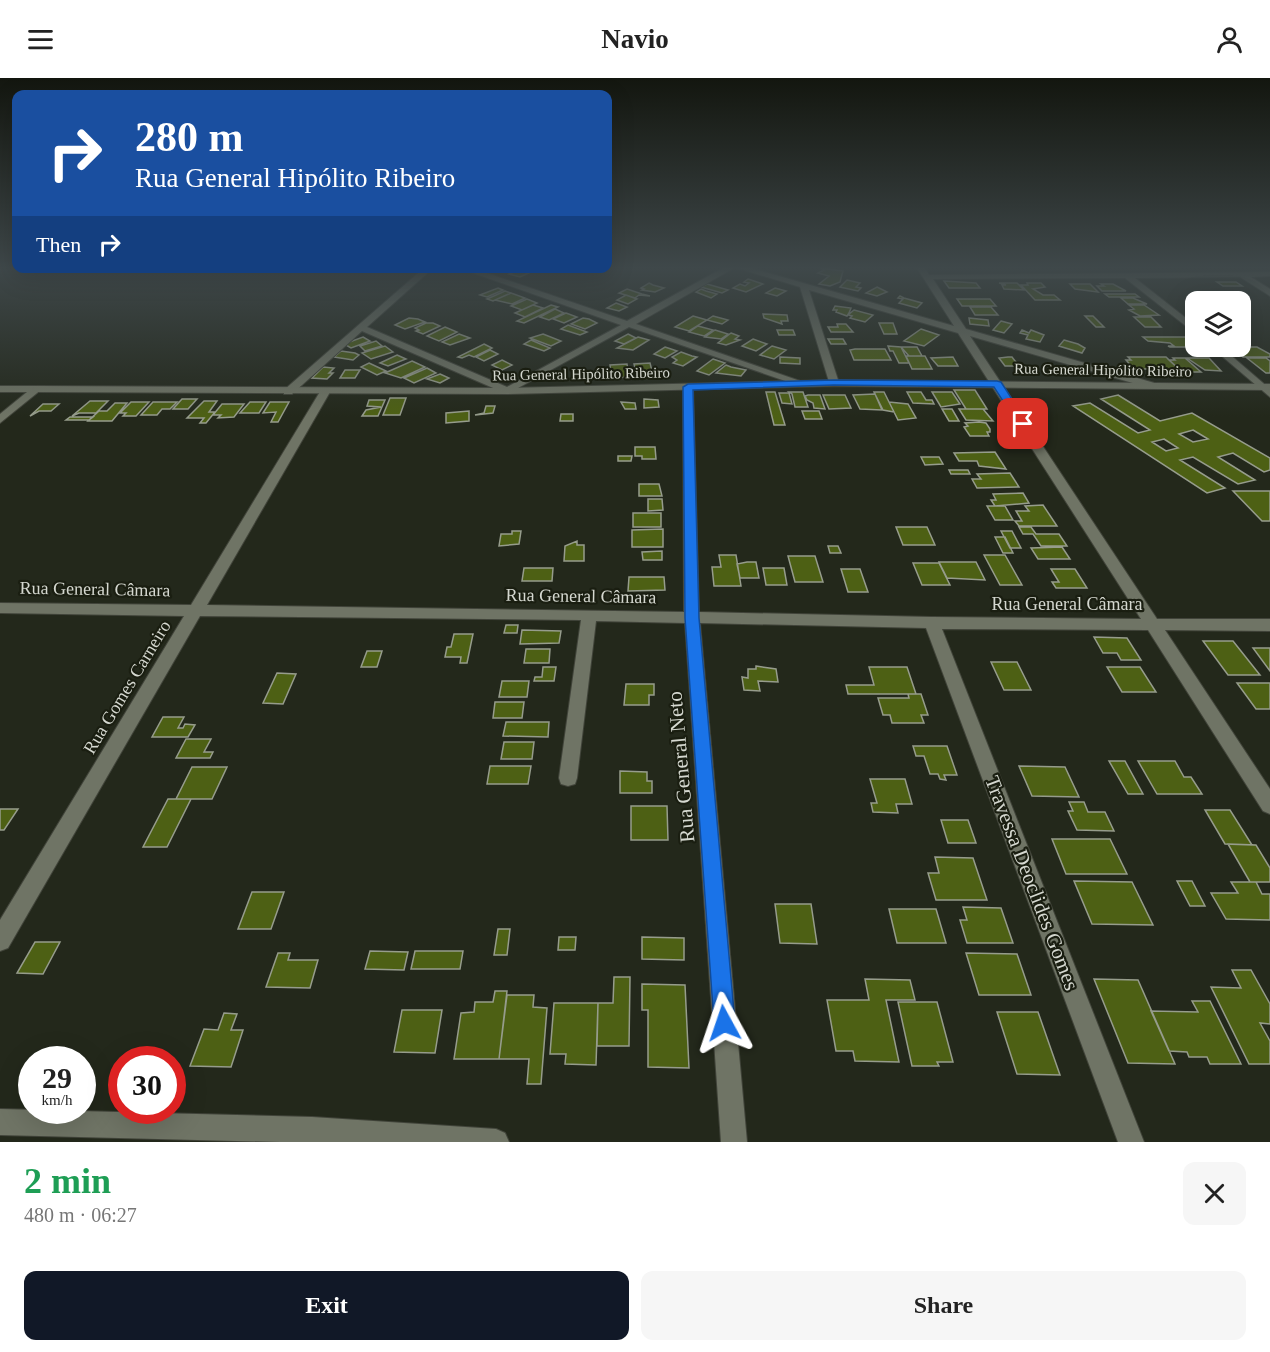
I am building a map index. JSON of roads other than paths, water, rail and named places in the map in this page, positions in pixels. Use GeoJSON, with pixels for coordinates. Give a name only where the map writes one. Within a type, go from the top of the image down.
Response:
{"type":"FeatureCollection","features":[{"type":"Feature","properties":{"kind":"street"},"geometry":{"type":"LineString","coordinates":[[288,392],[371,318]]}},
{"type":"Feature","properties":{"kind":"street"},"geometry":{"type":"LineString","coordinates":[[611,318],[801,383]]}},
{"type":"Feature","properties":{"kind":"street"},"geometry":{"type":"LineString","coordinates":[[360,327],[507,391],[641,318]]}},
{"type":"Feature","properties":{"kind":"street"},"geometry":{"type":"LineString","coordinates":[[814,318],[834,383]]}},
{"type":"Feature","properties":{"kind":"street"},"geometry":{"type":"LineString","coordinates":[[917,318],[1154,386]]}},
{"type":"Feature","properties":{"kind":"street"},"geometry":{"type":"LineString","coordinates":[[955,318],[1150,624],[1270,805]]}},
{"type":"Feature","properties":{"kind":"street"},"geometry":{"type":"LineString","coordinates":[[1228,357],[1265,387],[1270,394]]}},
{"type":"Feature","properties":{"kind":"street","name":"Rua General Hipólito Ribeiro"},"geometry":{"type":"LineString","coordinates":[[0,389],[288,392],[507,391],[801,383],[1265,387]]}},
{"type":"Feature","properties":{"kind":"street","name":"Rua General Neto"},"geometry":{"type":"LineString","coordinates":[[688,387],[692,618],[734,1142]]}},
{"type":"Feature","properties":{"kind":"street"},"geometry":{"type":"LineString","coordinates":[[0,420],[37,389]]}},
{"type":"Feature","properties":{"kind":"street","name":"Rua Gomes Carneiro"},"geometry":{"type":"LineString","coordinates":[[0,940],[325,392]]}},
{"type":"Feature","properties":{"kind":"street","name":"Rua General Câmara"},"geometry":{"type":"LineString","coordinates":[[0,608],[589,615],[932,623],[1270,625]]}},
{"type":"Feature","properties":{"kind":"street"},"geometry":{"type":"LineString","coordinates":[[568,778],[589,615]]}},
{"type":"Feature","properties":{"kind":"street","name":"Travessa Deoclides Gomes"},"geometry":{"type":"LineString","coordinates":[[932,623],[1131,1142]]}},
{"type":"Feature","properties":{"kind":"street"},"geometry":{"type":"LineString","coordinates":[[0,1122],[496,1142]]}}]}
